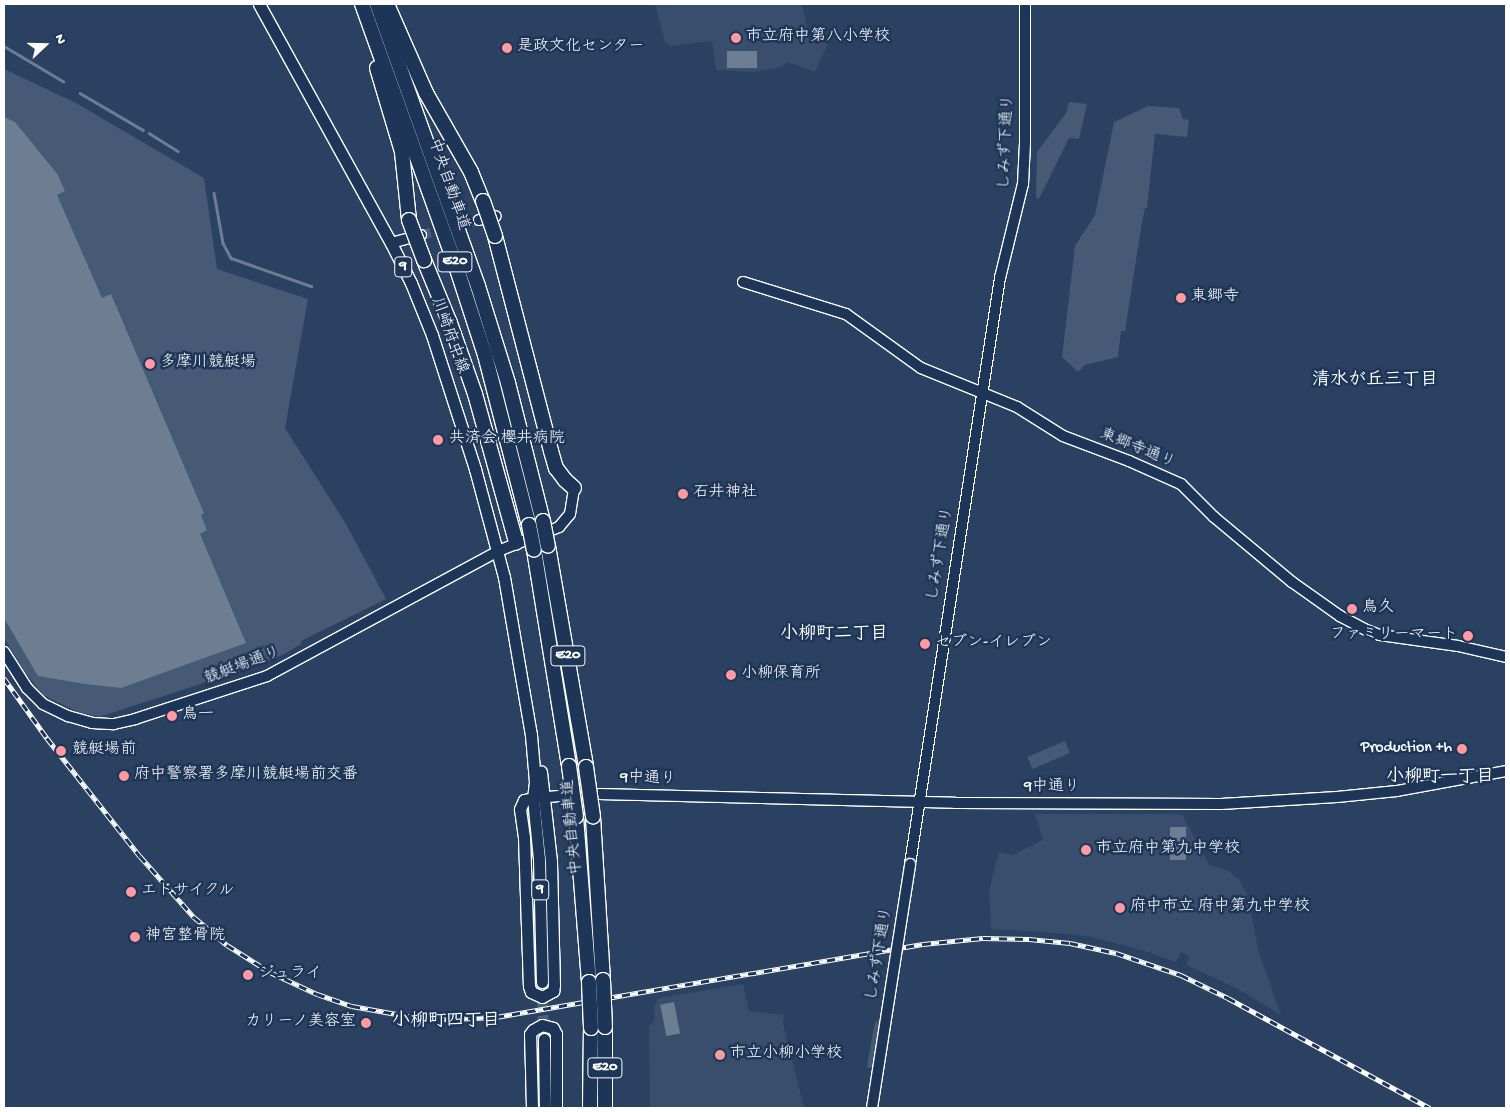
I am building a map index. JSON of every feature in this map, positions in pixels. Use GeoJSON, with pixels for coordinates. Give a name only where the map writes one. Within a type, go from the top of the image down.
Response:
{"type":"FeatureCollection","features":[{"type":"Feature","properties":{"kind":"highway"},"geometry":{"type":"LineString","coordinates":[[355,4],[402,152],[409,220],[450,323],[488,440],[516,542]]}},
{"type":"Feature","properties":{"kind":"highway","name":"中央自動車道"},"geometry":{"type":"LineString","coordinates":[[362,4],[456,266],[485,355],[529,525],[569,766],[596,981]]}},
{"type":"Feature","properties":{"kind":"highway","name":"中央自動車道"},"geometry":{"type":"LineString","coordinates":[[377,4],[478,286],[508,383],[543,521],[586,768],[592,817],[598,1028],[605,1108]]}},
{"type":"Feature","properties":{"kind":"highway"},"geometry":{"type":"LineString","coordinates":[[387,4],[419,79],[471,172],[483,201],[495,236],[556,468],[564,480],[574,488]]}},
{"type":"Feature","properties":{"kind":"highway","name":"中央自動車道"},"geometry":{"type":"LineString","coordinates":[[590,1108],[598,1028]]}},
{"type":"Feature","properties":{"kind":"main road","name":"川崎府中線"},"geometry":{"type":"LineString","coordinates":[[259,4],[391,243],[411,283],[432,335],[475,469],[498,551],[513,621],[525,710],[536,733],[539,798]]}},
{"type":"Feature","properties":{"kind":"main road"},"geometry":{"type":"LineString","coordinates":[[539,798],[551,861],[554,986],[553,991],[542,997],[531,992],[529,986],[524,837],[520,808],[524,800],[539,798]]}},
{"type":"Feature","properties":{"kind":"main road","name":"9"},"geometry":{"type":"LineString","coordinates":[[539,798],[542,982]]}},
{"type":"Feature","properties":{"kind":"main road"},"geometry":{"type":"LineString","coordinates":[[532,1108],[530,1034],[532,1030],[542,1025],[553,1028],[557,1041],[556,1108]]}},
{"type":"Feature","properties":{"kind":"main road"},"geometry":{"type":"LineString","coordinates":[[544,1039],[545,1108]]}},
{"type":"Feature","properties":{"kind":"street","name":"しみず下通り"},"geometry":{"type":"LineString","coordinates":[[872,1108],[1000,278],[1023,184],[1025,142],[1025,4]]}},
{"type":"Feature","properties":{"kind":"street"},"geometry":{"type":"LineString","coordinates":[[479,220],[496,216]]}},
{"type":"Feature","properties":{"kind":"street"},"geometry":{"type":"LineString","coordinates":[[391,243],[421,235]]}},
{"type":"Feature","properties":{"kind":"street","name":"東郷寺通り"},"geometry":{"type":"LineString","coordinates":[[743,282],[846,314],[921,368],[1017,407],[1063,436],[1129,461],[1181,484],[1214,517],[1292,582],[1340,616],[1364,629],[1380,634],[1458,646],[1505,657]]}},
{"type":"Feature","properties":{"kind":"street","name":"競艇場通り"},"geometry":{"type":"LineString","coordinates":[[4,652],[27,688],[43,704],[68,716],[92,723],[104,724],[124,722],[184,705],[267,676],[498,551],[516,542],[554,529],[565,522],[573,504],[574,488]]}},
{"type":"Feature","properties":{"kind":"street","name":"9中通り"},"geometry":{"type":"LineString","coordinates":[[599,794],[920,802],[1221,804],[1337,798],[1424,788],[1505,771]]}},
{"type":"Feature","properties":{"kind":"street"},"geometry":{"type":"LineString","coordinates":[[539,798],[562,796]]}},
{"type":"Feature","properties":{"kind":"shaded area","name":"市立府中第八小学校"},"geometry":{"type":"Polygon","coordinates":[[[655,4],[802,4],[809,39],[826,40],[828,43],[815,72],[788,62],[782,67],[752,72],[716,70],[712,41],[670,46],[665,42],[655,4]]]}},
{"type":"Feature","properties":{"kind":"shaded area"},"geometry":{"type":"Polygon","coordinates":[[[727,51],[757,51],[757,68],[727,68],[727,51]]]}},
{"type":"Feature","properties":{"kind":"shaded area","name":"多摩川競艇場"},"geometry":{"type":"Polygon","coordinates":[[[4,69],[76,103],[204,178],[217,269],[308,299],[285,428],[346,524],[386,599],[301,641],[301,644],[288,652],[265,663],[99,717],[78,712],[43,695],[24,671],[4,638],[4,69]]]}},
{"type":"Feature","properties":{"kind":"shaded area"},"geometry":{"type":"Polygon","coordinates":[[[1069,102],[1087,104],[1079,139],[1069,138],[1039,199],[1036,197],[1037,152],[1066,113],[1069,102]]]}},
{"type":"Feature","properties":{"kind":"shaded area"},"geometry":{"type":"Polygon","coordinates":[[[1148,106],[1179,108],[1183,119],[1189,120],[1187,137],[1155,134],[1147,208],[1145,208],[1142,222],[1125,331],[1121,331],[1118,357],[1085,365],[1078,372],[1062,357],[1075,246],[1095,215],[1114,122],[1148,106]]]}},
{"type":"Feature","properties":{"kind":"shaded area"},"geometry":{"type":"Polygon","coordinates":[[[4,117],[15,122],[58,175],[65,191],[57,195],[102,298],[111,294],[204,513],[201,515],[207,530],[200,534],[246,643],[121,688],[38,676],[4,618],[4,117]]]}},
{"type":"Feature","properties":{"kind":"shaded area"},"geometry":{"type":"Polygon","coordinates":[[[1065,741],[1070,753],[1032,769],[1027,757],[1065,741]]]}},
{"type":"Feature","properties":{"kind":"shaded area","name":"府中市立 府中第九中学校"},"geometry":{"type":"Polygon","coordinates":[[[1035,814],[1182,814],[1209,865],[1229,871],[1240,881],[1247,895],[1259,953],[1281,1015],[1236,988],[1186,965],[1190,957],[1181,952],[1176,962],[1145,951],[1092,937],[991,929],[989,890],[999,852],[1013,855],[1043,840],[1035,814]]]}},
{"type":"Feature","properties":{"kind":"shaded area"},"geometry":{"type":"Polygon","coordinates":[[[1170,827],[1186,827],[1186,860],[1170,860],[1170,827]]]}},
{"type":"Feature","properties":{"kind":"shaded area","name":"市立小柳小学校"},"geometry":{"type":"Polygon","coordinates":[[[743,984],[749,1011],[784,1015],[783,1024],[804,1108],[650,1108],[649,1027],[655,1019],[654,1007],[659,998],[743,984]]]}},
{"type":"Feature","properties":{"kind":"shaded area"},"geometry":{"type":"Polygon","coordinates":[[[674,1002],[680,1033],[666,1036],[660,1005],[674,1002]]]}},
{"type":"Feature","properties":{"kind":"shaded area"},"geometry":{"type":"Polygon","coordinates":[[[875,1021],[892,1024],[884,1070],[867,1067],[875,1021]]]}},
{"type":"Feature","properties":{"kind":"waterway"},"geometry":{"type":"LineString","coordinates":[[4,46],[63,81]]}},
{"type":"Feature","properties":{"kind":"waterway"},"geometry":{"type":"LineString","coordinates":[[80,93],[143,130]]}},
{"type":"Feature","properties":{"kind":"waterway"},"geometry":{"type":"LineString","coordinates":[[149,133],[178,151]]}},
{"type":"Feature","properties":{"kind":"waterway"},"geometry":{"type":"LineString","coordinates":[[214,193],[223,243],[231,258],[311,286]]}},
{"type":"Feature","properties":{"kind":"tunnel"},"geometry":{"type":"LineString","coordinates":[[421,235],[479,220]]}},
{"type":"Feature","properties":{"kind":"tunnel"},"geometry":{"type":"LineString","coordinates":[[542,982],[544,1039]]}},
{"type":"Feature","properties":{"kind":"railway"},"geometry":{"type":"LineString","coordinates":[[4,678],[47,738],[140,856],[194,917],[227,945],[270,972],[317,994],[352,1006],[419,1018],[496,1017],[923,944],[983,938],[1029,939],[1070,943],[1116,953],[1181,975],[1228,998],[1430,1108]]}},
{"type":"Feature","properties":{"kind":"place","name":"市立府中第八小学校"},"geometry":{"type":"Point","coordinates":[736,38]}},
{"type":"Feature","properties":{"kind":"place","name":"是政文化センター"},"geometry":{"type":"Point","coordinates":[507,48]}},
{"type":"Feature","properties":{"kind":"place","name":"東郷寺"},"geometry":{"type":"Point","coordinates":[1181,298]}},
{"type":"Feature","properties":{"kind":"place","name":"多摩川競艇場"},"geometry":{"type":"Point","coordinates":[150,364]}},
{"type":"Feature","properties":{"kind":"place","name":"共済会 櫻井病院"},"geometry":{"type":"Point","coordinates":[438,440]}},
{"type":"Feature","properties":{"kind":"place","name":"石井神社"},"geometry":{"type":"Point","coordinates":[683,494]}},
{"type":"Feature","properties":{"kind":"place","name":"鳥久"},"geometry":{"type":"Point","coordinates":[1352,609]}},
{"type":"Feature","properties":{"kind":"place","name":"ファミリーマート"},"geometry":{"type":"Point","coordinates":[1468,636]}},
{"type":"Feature","properties":{"kind":"place","name":"セブン-イレブン"},"geometry":{"type":"Point","coordinates":[925,644]}},
{"type":"Feature","properties":{"kind":"place","name":"小柳保育所"},"geometry":{"type":"Point","coordinates":[731,675]}},
{"type":"Feature","properties":{"kind":"place","name":"鳥一"},"geometry":{"type":"Point","coordinates":[172,716]}},
{"type":"Feature","properties":{"kind":"place","name":"Production +h"},"geometry":{"type":"Point","coordinates":[1462,749]}},
{"type":"Feature","properties":{"kind":"place","name":"競艇場前"},"geometry":{"type":"Point","coordinates":[61,751]}},
{"type":"Feature","properties":{"kind":"place","name":"府中警察署多摩川競艇場前交番"},"geometry":{"type":"Point","coordinates":[124,776]}},
{"type":"Feature","properties":{"kind":"place","name":"市立府中第九中学校"},"geometry":{"type":"Point","coordinates":[1086,850]}},
{"type":"Feature","properties":{"kind":"place","name":"エドサイクル"},"geometry":{"type":"Point","coordinates":[131,892]}},
{"type":"Feature","properties":{"kind":"place","name":"府中市立 府中第九中学校"},"geometry":{"type":"Point","coordinates":[1120,908]}},
{"type":"Feature","properties":{"kind":"place","name":"神宮整骨院"},"geometry":{"type":"Point","coordinates":[135,937]}},
{"type":"Feature","properties":{"kind":"place","name":"ジュライ"},"geometry":{"type":"Point","coordinates":[248,975]}},
{"type":"Feature","properties":{"kind":"place","name":"カリーノ美容室"},"geometry":{"type":"Point","coordinates":[366,1023]}},
{"type":"Feature","properties":{"kind":"place","name":"市立小柳小学校"},"geometry":{"type":"Point","coordinates":[720,1055]}},
{"type":"Feature","properties":{"kind":"district","name":"清水が丘三丁目"},"geometry":{"type":"Point","coordinates":[1375,381]}},
{"type":"Feature","properties":{"kind":"district","name":"小柳町二丁目"},"geometry":{"type":"Point","coordinates":[834,635]}},
{"type":"Feature","properties":{"kind":"district","name":"小柳町一丁目"},"geometry":{"type":"Point","coordinates":[1440,778]}},
{"type":"Feature","properties":{"kind":"district","name":"小柳町四丁目"},"geometry":{"type":"Point","coordinates":[446,1022]}}]}
